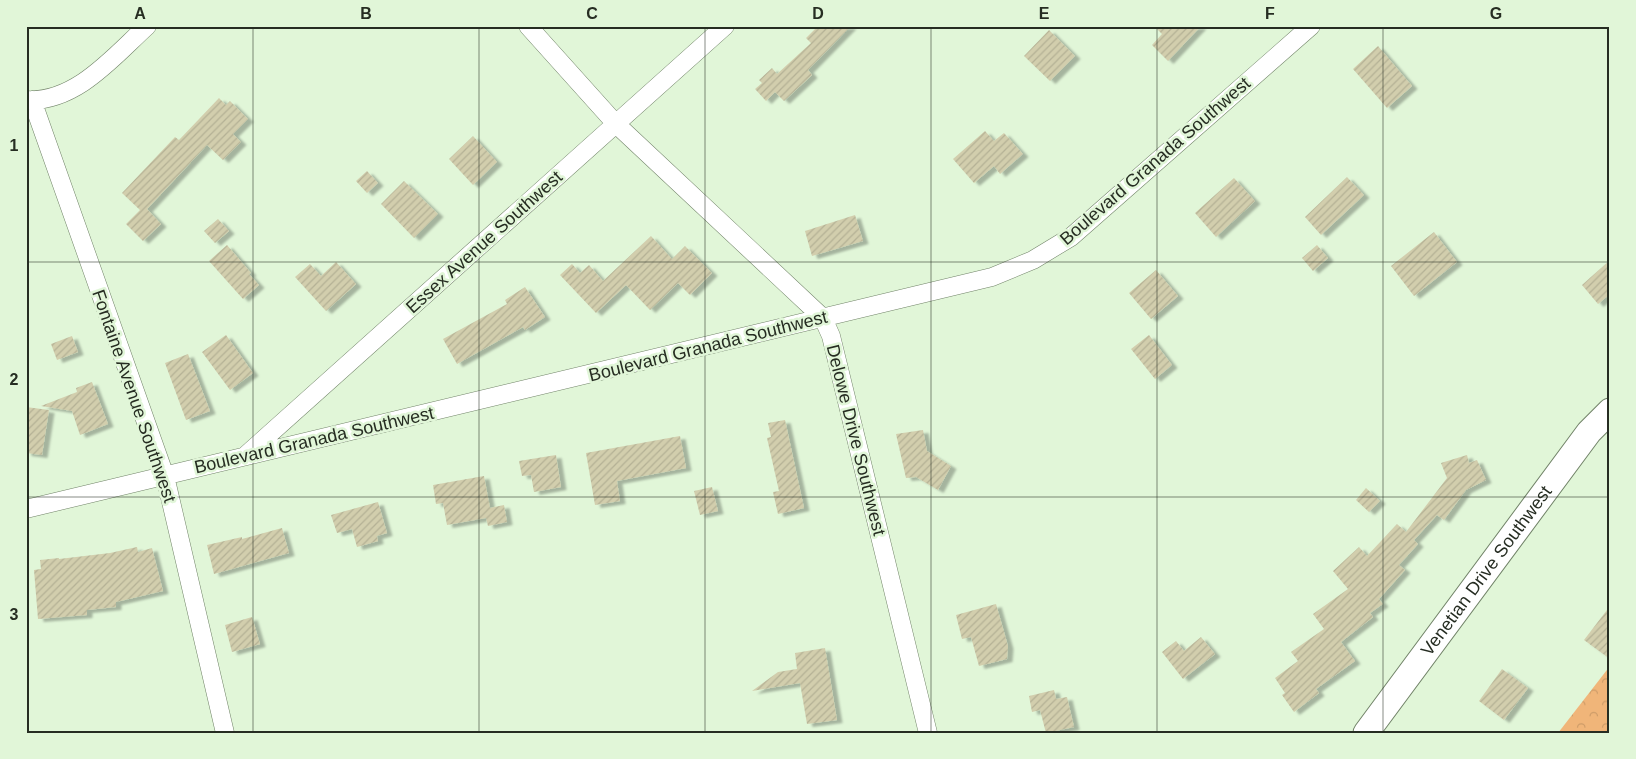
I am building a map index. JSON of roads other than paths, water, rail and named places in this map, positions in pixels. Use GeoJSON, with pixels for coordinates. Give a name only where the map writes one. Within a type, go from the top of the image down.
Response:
{"type":"FeatureCollection","features":[{"type":"Feature","properties":{"kind":"street"},"geometry":{"type":"LineString","coordinates":[[29,100],[62,94],[88,78],[147,26]]}},
{"type":"Feature","properties":{"kind":"street","name":"Delowe Drive Southwest"},"geometry":{"type":"LineString","coordinates":[[528,26],[616,124],[823,318],[831,336],[928,733]]}},
{"type":"Feature","properties":{"kind":"street","name":"Essex Avenue Southwest"},"geometry":{"type":"LineString","coordinates":[[243,457],[725,26]]}},
{"type":"Feature","properties":{"kind":"street","name":"Boulevard Granada Southwest"},"geometry":{"type":"LineString","coordinates":[[26,509],[992,277],[1033,260],[1071,237],[1310,26]]}},
{"type":"Feature","properties":{"kind":"street","name":"Fontaine Avenue Southwest"},"geometry":{"type":"LineString","coordinates":[[29,100],[165,476],[226,733]]}},
{"type":"Feature","properties":{"kind":"street","name":"Venetian Drive Southwest"},"geometry":{"type":"LineString","coordinates":[[1366,733],[1589,432],[1610,411]]}}]}
